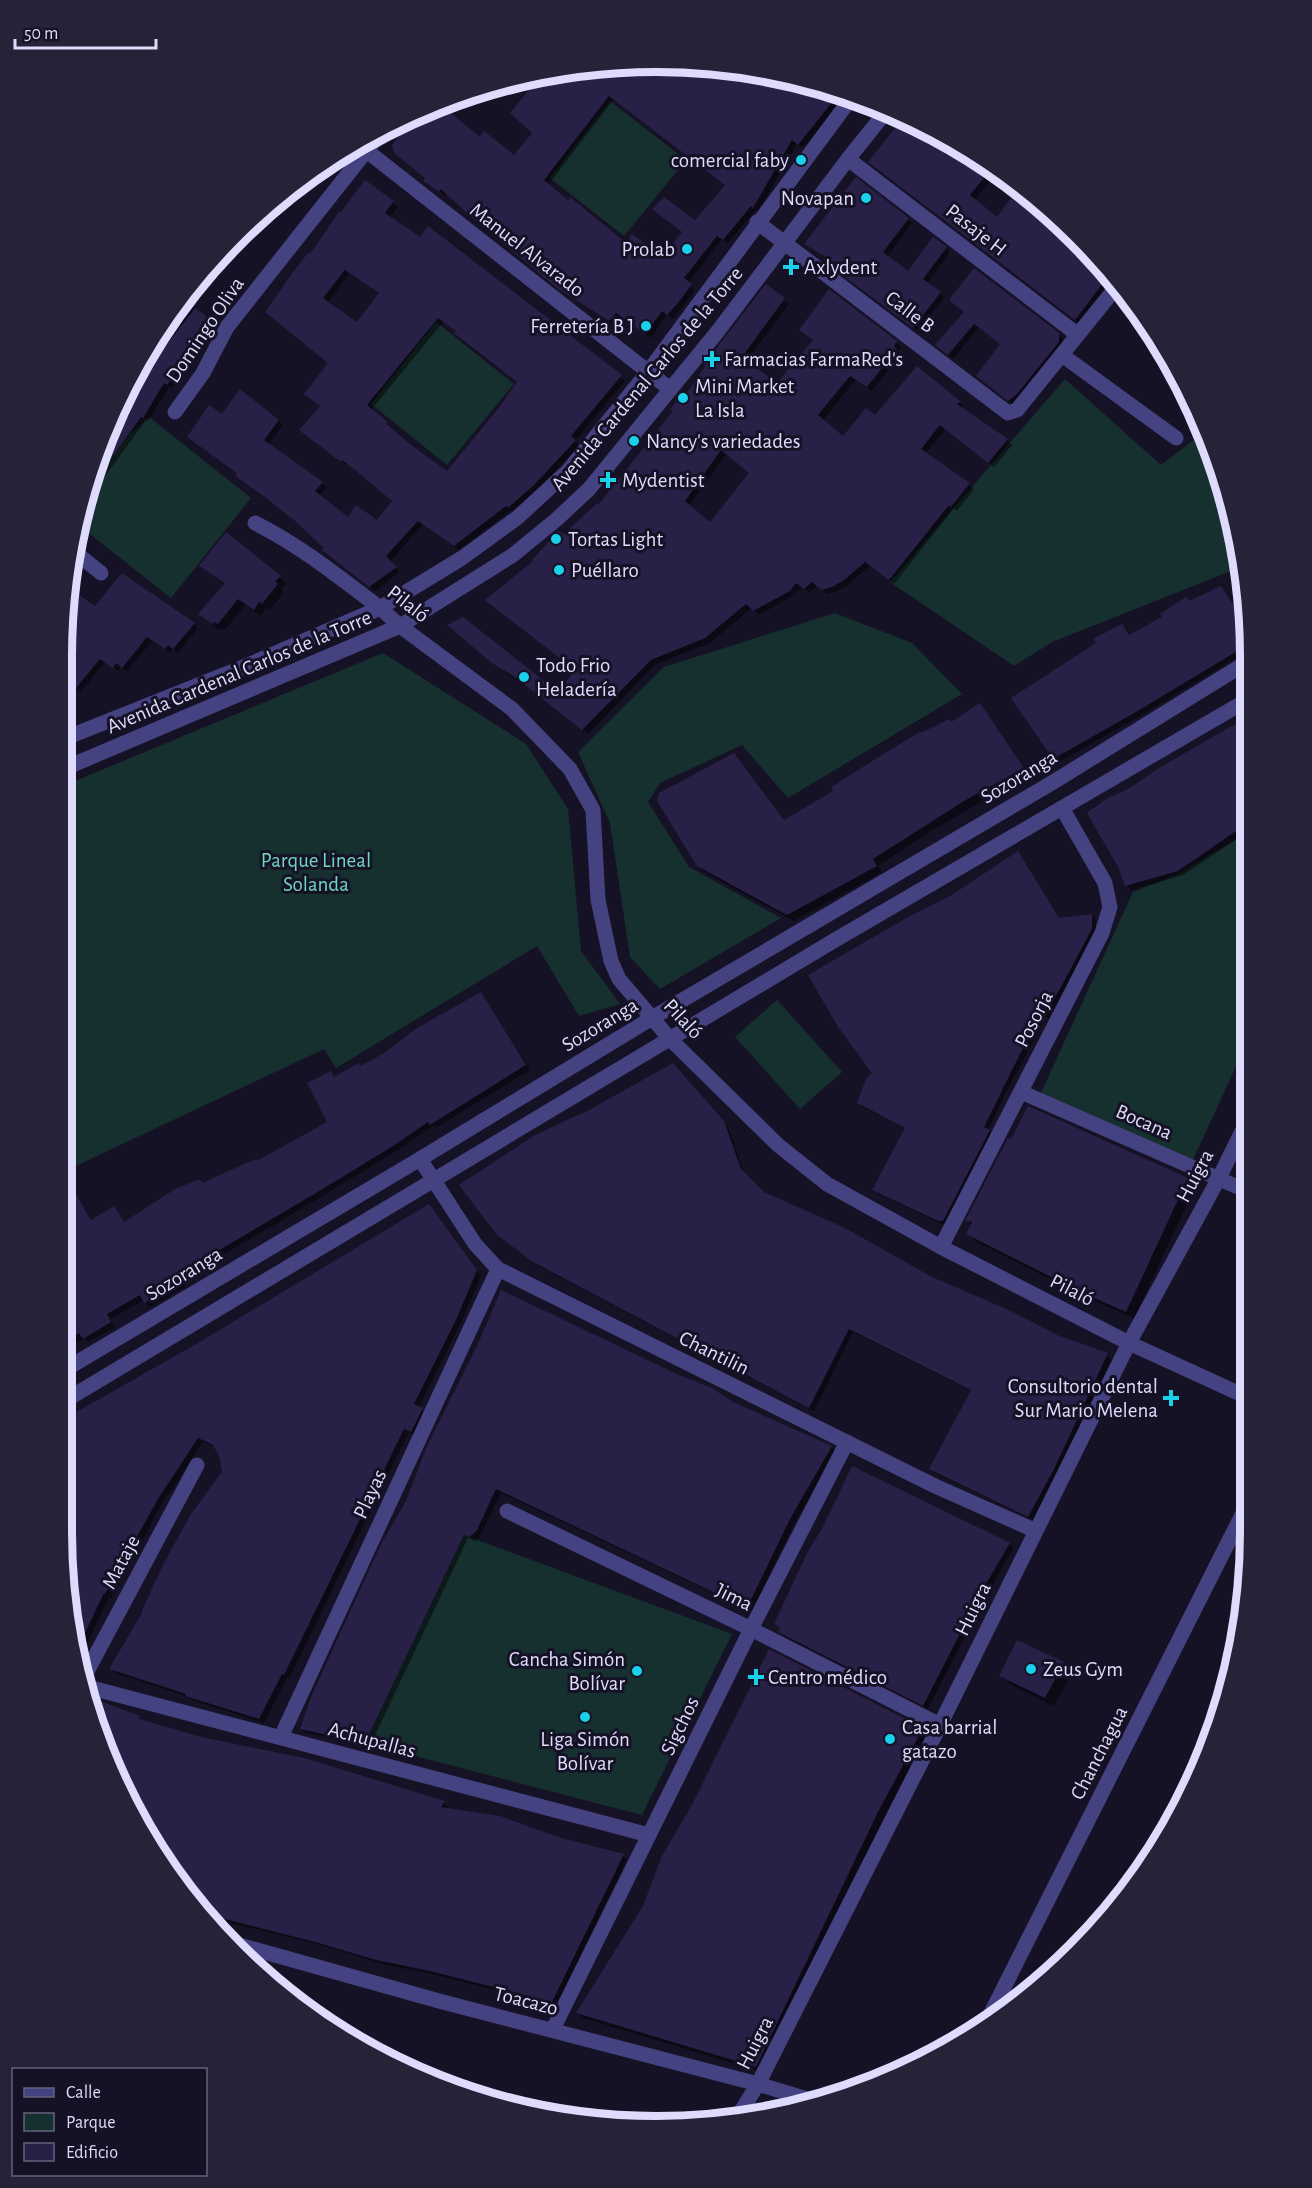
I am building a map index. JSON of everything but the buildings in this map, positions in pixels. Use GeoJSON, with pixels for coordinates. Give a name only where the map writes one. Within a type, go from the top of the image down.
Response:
{"type":"FeatureCollection","features":[{"type":"Feature","properties":{"kind":"street","name":"Avenida Cardenal Carlos de la Torre"},"geometry":{"type":"LineString","coordinates":[[72,735],[246,666],[380,608],[462,558],[517,518],[568,471],[648,372],[847,104]]}},
{"type":"Feature","properties":{"kind":"street","name":"Avenida Cardenal Carlos de la Torre"},"geometry":{"type":"LineString","coordinates":[[72,765],[400,626],[513,555],[589,489],[718,332],[881,117]]}},
{"type":"Feature","properties":{"kind":"street","name":"Manuel Alvarado"},"geometry":{"type":"LineString","coordinates":[[364,150],[670,389]]}},
{"type":"Feature","properties":{"kind":"street","name":"Domingo Oliva"},"geometry":{"type":"LineString","coordinates":[[175,412],[203,373],[227,327],[357,154]]}},
{"type":"Feature","properties":{"kind":"street","name":"Pasaje H"},"geometry":{"type":"LineString","coordinates":[[848,159],[1078,335]]}},
{"type":"Feature","properties":{"kind":"street","name":"Calle B"},"geometry":{"type":"LineString","coordinates":[[757,222],[1008,413],[1017,410],[1062,355]]}},
{"type":"Feature","properties":{"kind":"street"},"geometry":{"type":"LineString","coordinates":[[1112,292],[1062,355],[1176,438]]}},
{"type":"Feature","properties":{"kind":"street","name":"Pilaló"},"geometry":{"type":"LineString","coordinates":[[255,523],[287,539],[308,553],[400,626],[512,709],[570,769],[593,810],[598,900],[611,962],[619,979],[670,1039],[778,1145],[827,1184],[941,1247],[1129,1342],[1240,1394]]}},
{"type":"Feature","properties":{"kind":"street"},"geometry":{"type":"LineString","coordinates":[[81,557],[101,573]]}},
{"type":"Feature","properties":{"kind":"street","name":"Sozoranga"},"geometry":{"type":"LineString","coordinates":[[72,1365],[652,1018],[1055,781],[1240,667]]}},
{"type":"Feature","properties":{"kind":"street"},"geometry":{"type":"LineString","coordinates":[[72,1396],[835,940],[1240,704]]}},
{"type":"Feature","properties":{"kind":"street","name":"Posorja"},"geometry":{"type":"LineString","coordinates":[[941,1247],[1102,933],[1110,907],[1105,883],[1062,808]]}},
{"type":"Feature","properties":{"kind":"street"},"geometry":{"type":"LineString","coordinates":[[823,917],[835,940]]}},
{"type":"Feature","properties":{"kind":"street","name":"Bocana"},"geometry":{"type":"LineString","coordinates":[[1021,1092],[1240,1188]]}},
{"type":"Feature","properties":{"kind":"street","name":"Huigra"},"geometry":{"type":"LineString","coordinates":[[742,2109],[758,2084],[940,1725],[1129,1342],[1219,1178],[1240,1135]]}},
{"type":"Feature","properties":{"kind":"street","name":"Chantilin"},"geometry":{"type":"LineString","coordinates":[[420,1159],[475,1244],[498,1269],[935,1486],[1035,1530]]}},
{"type":"Feature","properties":{"kind":"street","name":"Playas"},"geometry":{"type":"LineString","coordinates":[[281,1737],[498,1269]]}},
{"type":"Feature","properties":{"kind":"street","name":"Sigchos"},"geometry":{"type":"LineString","coordinates":[[553,2029],[751,1629],[847,1442]]}},
{"type":"Feature","properties":{"kind":"street","name":"Mataje"},"geometry":{"type":"LineString","coordinates":[[89,1669],[197,1465]]}},
{"type":"Feature","properties":{"kind":"street","name":"Jima"},"geometry":{"type":"LineString","coordinates":[[507,1511],[751,1629],[940,1725]]}},
{"type":"Feature","properties":{"kind":"street","name":"Chanchagua"},"geometry":{"type":"LineString","coordinates":[[994,2008],[1240,1519]]}},
{"type":"Feature","properties":{"kind":"street","name":"Achupallas"},"geometry":{"type":"LineString","coordinates":[[94,1688],[649,1835]]}},
{"type":"Feature","properties":{"kind":"street","name":"Toacazo"},"geometry":{"type":"LineString","coordinates":[[245,1946],[439,2001],[553,2029],[802,2097]]}},
{"type":"Feature","properties":{"kind":"green space"},"geometry":{"type":"Polygon","coordinates":[[[610,101],[686,160],[624,236],[550,178],[610,101]]]}},
{"type":"Feature","properties":{"kind":"green space"},"geometry":{"type":"Polygon","coordinates":[[[436,322],[514,384],[447,465],[371,404],[436,322]]]}},
{"type":"Feature","properties":{"kind":"green space"},"geometry":{"type":"Polygon","coordinates":[[[1065,379],[1161,465],[1198,437],[1220,505],[1233,570],[1052,642],[1014,666],[890,582],[1065,379]]]}},
{"type":"Feature","properties":{"kind":"green space"},"geometry":{"type":"Polygon","coordinates":[[[149,417],[251,498],[171,598],[86,531],[109,452],[149,417]]]}},
{"type":"Feature","properties":{"kind":"green space"},"geometry":{"type":"Polygon","coordinates":[[[835,613],[912,643],[962,694],[788,798],[742,745],[660,783],[648,802],[689,867],[781,918],[660,989],[630,957],[610,823],[578,752],[664,667],[835,613]]]}},
{"type":"Feature","properties":{"kind":"green space","name":"Parque Lineal Solanda"},"geometry":{"type":"Polygon","coordinates":[[[383,653],[526,744],[568,809],[581,951],[620,1004],[579,1016],[537,946],[336,1068],[324,1049],[72,1168],[72,782],[383,653]]]}},
{"type":"Feature","properties":{"kind":"green space"},"geometry":{"type":"Polygon","coordinates":[[[1240,836],[1240,1058],[1191,1164],[1040,1095],[1133,892],[1177,875],[1240,836]]]}},
{"type":"Feature","properties":{"kind":"green space"},"geometry":{"type":"Polygon","coordinates":[[[777,1000],[842,1072],[800,1109],[735,1037],[777,1000]]]}},
{"type":"Feature","properties":{"kind":"green space"},"geometry":{"type":"Polygon","coordinates":[[[464,1535],[732,1634],[642,1815],[365,1743],[464,1535]]]}},
{"type":"Feature","properties":{"kind":"place","name":"comercial faby"},"geometry":{"type":"Point","coordinates":[801,160]}},
{"type":"Feature","properties":{"kind":"place","name":"Novapan"},"geometry":{"type":"Point","coordinates":[866,198]}},
{"type":"Feature","properties":{"kind":"place","name":"Prolab"},"geometry":{"type":"Point","coordinates":[687,249]}},
{"type":"Feature","properties":{"kind":"place","name":"Axlydent"},"geometry":{"type":"Point","coordinates":[791,267]}},
{"type":"Feature","properties":{"kind":"place","name":"Ferretería B J"},"geometry":{"type":"Point","coordinates":[646,326]}},
{"type":"Feature","properties":{"kind":"place","name":"Farmacias FarmaRed's"},"geometry":{"type":"Point","coordinates":[712,359]}},
{"type":"Feature","properties":{"kind":"place","name":"Mini Market La Isla"},"geometry":{"type":"Point","coordinates":[683,398]}},
{"type":"Feature","properties":{"kind":"place","name":"Nancy's variedades"},"geometry":{"type":"Point","coordinates":[634,441]}},
{"type":"Feature","properties":{"kind":"place","name":"Mydentist"},"geometry":{"type":"Point","coordinates":[608,480]}},
{"type":"Feature","properties":{"kind":"place","name":"Tortas Light"},"geometry":{"type":"Point","coordinates":[556,539]}},
{"type":"Feature","properties":{"kind":"place","name":"Puéllaro"},"geometry":{"type":"Point","coordinates":[559,570]}},
{"type":"Feature","properties":{"kind":"place","name":"Todo Frio Heladería"},"geometry":{"type":"Point","coordinates":[524,677]}},
{"type":"Feature","properties":{"kind":"place","name":"Consultorio dental Sur Mario Melena"},"geometry":{"type":"Point","coordinates":[1171,1398]}},
{"type":"Feature","properties":{"kind":"place","name":"Zeus Gym"},"geometry":{"type":"Point","coordinates":[1031,1669]}},
{"type":"Feature","properties":{"kind":"place","name":"Cancha Simón Bolívar"},"geometry":{"type":"Point","coordinates":[637,1671]}},
{"type":"Feature","properties":{"kind":"place","name":"Centro médico"},"geometry":{"type":"Point","coordinates":[756,1677]}},
{"type":"Feature","properties":{"kind":"place","name":"Liga Simón Bolívar"},"geometry":{"type":"Point","coordinates":[585,1717]}},
{"type":"Feature","properties":{"kind":"place","name":"Casa barrial gatazo"},"geometry":{"type":"Point","coordinates":[890,1739]}}]}
